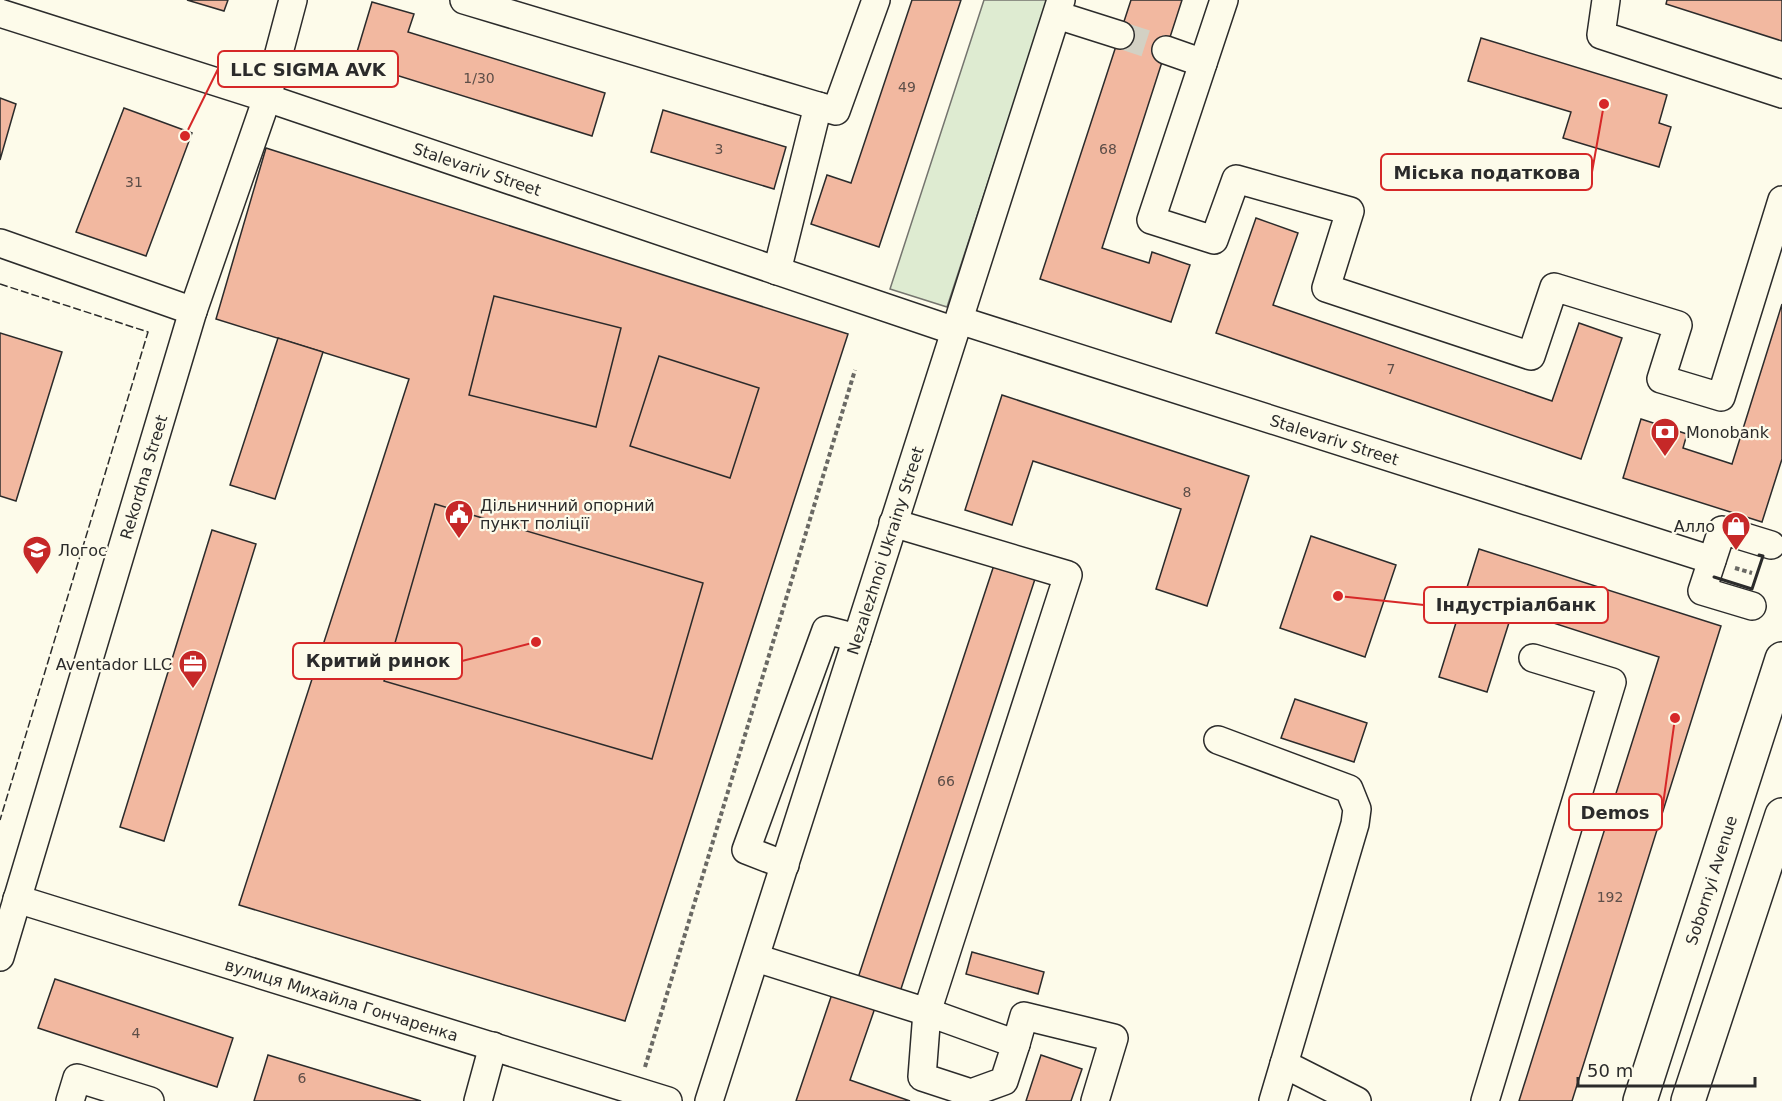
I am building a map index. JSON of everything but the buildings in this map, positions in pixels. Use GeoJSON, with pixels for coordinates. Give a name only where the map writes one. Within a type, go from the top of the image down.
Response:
{"type":"FeatureCollection","features":[{"type":"Feature","properties":{"kind":"main road","name":"Sobornyi Avenue"},"geometry":{"type":"LineString","coordinates":[[1640,1101],[1782,659]]}},
{"type":"Feature","properties":{"kind":"main road"},"geometry":{"type":"LineString","coordinates":[[1688,1101],[1782,815]]}},
{"type":"Feature","properties":{"kind":"street","name":"Rekordna Street"},"geometry":{"type":"LineString","coordinates":[[0,957],[193,311],[267,98],[293,0]]}},
{"type":"Feature","properties":{"kind":"street"},"geometry":{"type":"LineString","coordinates":[[464,0],[836,111],[876,0]]}},
{"type":"Feature","properties":{"kind":"street"},"geometry":{"type":"LineString","coordinates":[[1224,0],[1150,220],[1214,240],[1236,179],[1350,210],[1326,288],[1531,356],[1554,286],[1678,325],[1660,379],[1722,397],[1780,214]]}},
{"type":"Feature","properties":{"kind":"street"},"geometry":{"type":"LineString","coordinates":[[1606,0],[1601,35],[1782,94]]}},
{"type":"Feature","properties":{"kind":"street"},"geometry":{"type":"LineString","coordinates":[[1059,7],[1120,35]]}},
{"type":"Feature","properties":{"kind":"street","name":"Nezalezhnoi Ukrainy Street"},"geometry":{"type":"LineString","coordinates":[[709,1101],[1059,7]]}},
{"type":"Feature","properties":{"kind":"street","name":"Stalevariv Street"},"geometry":{"type":"LineString","coordinates":[[0,12],[267,98],[777,271],[1712,560]]}},
{"type":"Feature","properties":{"kind":"street"},"geometry":{"type":"LineString","coordinates":[[1166,50],[1203,63]]}},
{"type":"Feature","properties":{"kind":"street"},"geometry":{"type":"LineString","coordinates":[[777,271],[818,106]]}},
{"type":"Feature","properties":{"kind":"street"},"geometry":{"type":"LineString","coordinates":[[0,243],[193,311]]}},
{"type":"Feature","properties":{"kind":"street"},"geometry":{"type":"LineString","coordinates":[[893,523],[1068,575],[927,1012],[922,1077],[971,1093],[1004,1081],[1024,1016],[1114,1038],[1095,1101]]}},
{"type":"Feature","properties":{"kind":"street"},"geometry":{"type":"LineString","coordinates":[[1752,606],[1702,591],[1722,530],[1771,545]]}},
{"type":"Feature","properties":{"kind":"street"},"geometry":{"type":"LineString","coordinates":[[785,865],[746,850],[826,630],[856,638]]}},
{"type":"Feature","properties":{"kind":"street"},"geometry":{"type":"LineString","coordinates":[[1485,1101],[1612,682],[1533,658]]}},
{"type":"Feature","properties":{"kind":"street"},"geometry":{"type":"LineString","coordinates":[[1218,740],[1349,789],[1357,808],[1352,835],[1273,1101]]}},
{"type":"Feature","properties":{"kind":"street","name":"вулиця Михайла Гончаренка"},"geometry":{"type":"LineString","coordinates":[[17,899],[668,1101]]}},
{"type":"Feature","properties":{"kind":"street"},"geometry":{"type":"LineString","coordinates":[[756,958],[927,1012],[1016,1044]]}},
{"type":"Feature","properties":{"kind":"street"},"geometry":{"type":"LineString","coordinates":[[478,1101],[493,1046]]}},
{"type":"Feature","properties":{"kind":"street"},"geometry":{"type":"LineString","coordinates":[[1284,1064],[1357,1101]]}},
{"type":"Feature","properties":{"kind":"street"},"geometry":{"type":"LineString","coordinates":[[70,1101],[77,1078],[150,1101]]}},
{"type":"Feature","properties":{"kind":"path"},"geometry":{"type":"LineString","coordinates":[[645,1068],[855,370]]}},
{"type":"Feature","properties":{"kind":"green space"},"geometry":{"type":"Polygon","coordinates":[[[984,0],[1048,0],[947,307],[890,289],[984,0]]]}},
{"type":"Feature","properties":{"kind":"tunnel"},"geometry":{"type":"LineString","coordinates":[[1120,35],[1166,50]]}},
{"type":"Feature","properties":{"kind":"fence"},"geometry":{"type":"LineString","coordinates":[[0,284],[148,332],[0,820]]}},
{"type":"Feature","properties":{"kind":"wall"},"geometry":{"type":"LineString","coordinates":[[1714,577],[1752,589],[1763,556],[1759,555]]}},
{"type":"Feature","properties":{"kind":"place","name":"Міська податкова"},"geometry":{"type":"Point","coordinates":[1604,104]}},
{"type":"Feature","properties":{"kind":"place","name":"LLC SIGMA AVK"},"geometry":{"type":"Point","coordinates":[185,136]}},
{"type":"Feature","properties":{"kind":"place","name":"Monobank"},"geometry":{"type":"Point","coordinates":[1665,458]}},
{"type":"Feature","properties":{"kind":"place","name":"Дільничний опорний пункт поліції"},"geometry":{"type":"Point","coordinates":[459,540]}},
{"type":"Feature","properties":{"kind":"place","name":"Алло"},"geometry":{"type":"Point","coordinates":[1736,552]}},
{"type":"Feature","properties":{"kind":"place","name":"Логос"},"geometry":{"type":"Point","coordinates":[37,576]}},
{"type":"Feature","properties":{"kind":"place","name":"Індустріалбанк"},"geometry":{"type":"Point","coordinates":[1338,596]}},
{"type":"Feature","properties":{"kind":"place","name":"Критий ринок"},"geometry":{"type":"Point","coordinates":[536,642]}},
{"type":"Feature","properties":{"kind":"place","name":"Aventador LLC"},"geometry":{"type":"Point","coordinates":[193,690]}},
{"type":"Feature","properties":{"kind":"place","name":"Demos"},"geometry":{"type":"Point","coordinates":[1675,718]}}]}
